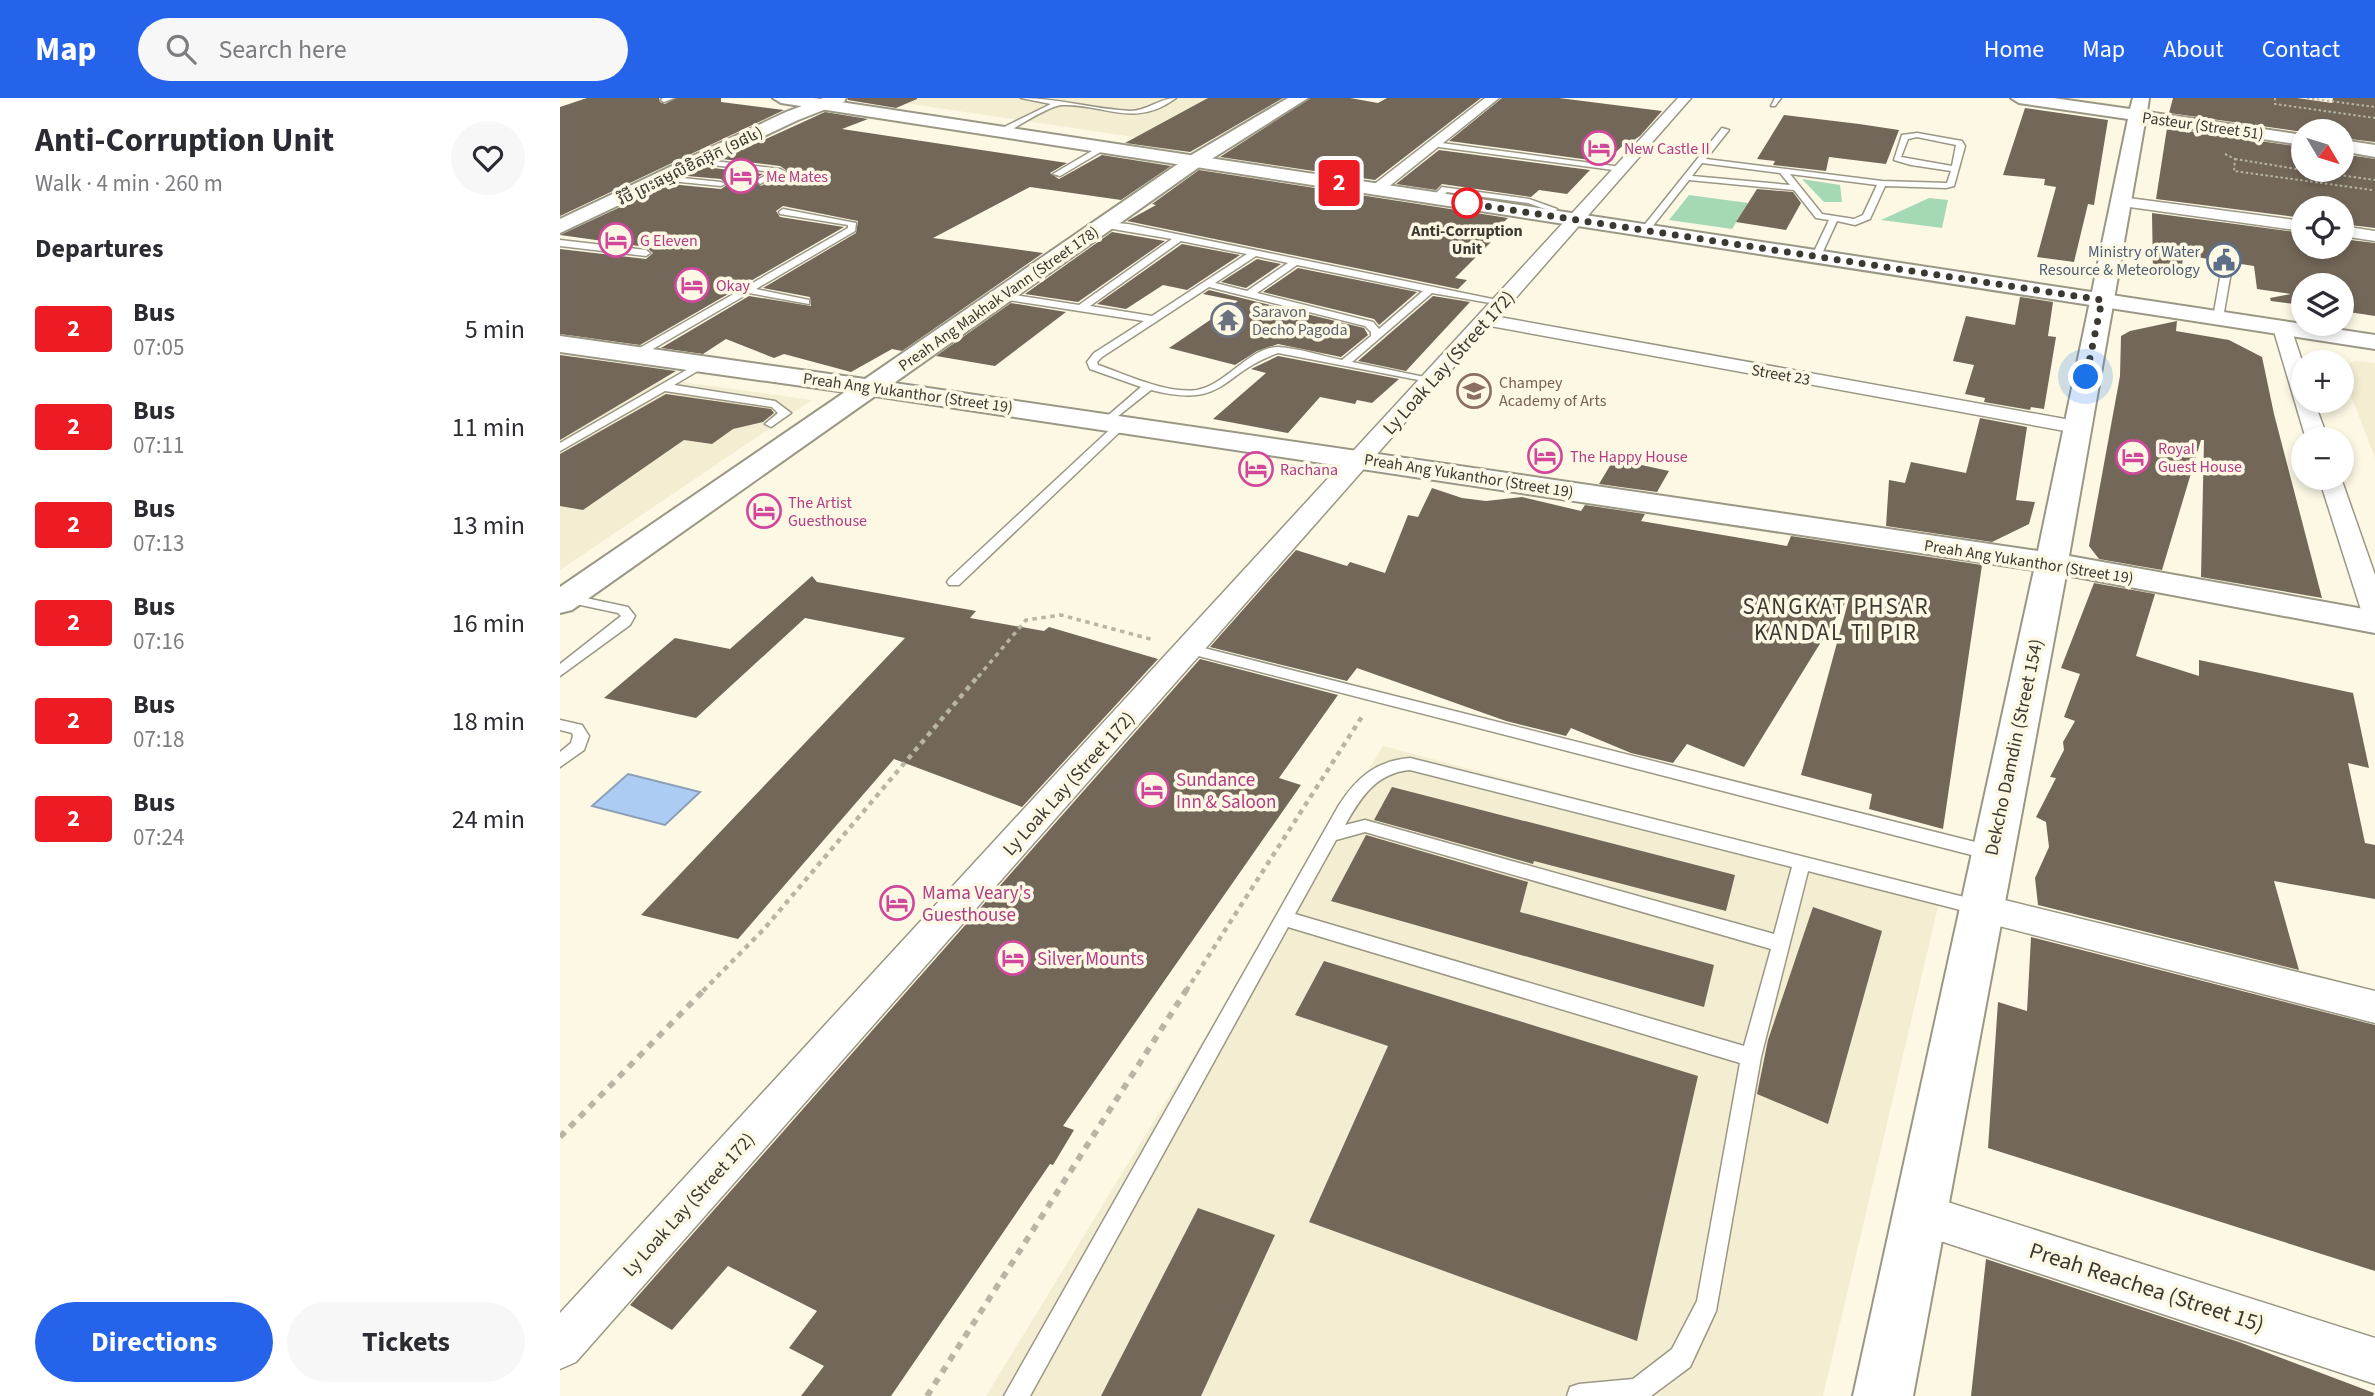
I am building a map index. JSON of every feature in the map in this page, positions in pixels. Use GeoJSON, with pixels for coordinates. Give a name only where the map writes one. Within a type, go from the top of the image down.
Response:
{"type":"FeatureCollection","features":[{"type":"Feature","properties":{"kind":"street"},"geometry":{"type":"LineString","coordinates":[[781,98],[830,101],[1001,132],[2375,342]]}},
{"type":"Feature","properties":{"kind":"street","name":"Preah Ang Makhak Vann (Street 178)"},"geometry":{"type":"LineString","coordinates":[[564,600],[1195,161],[1300,98]]}},
{"type":"Feature","properties":{"kind":"street"},"geometry":{"type":"LineString","coordinates":[[1377,189],[1493,98]]}},
{"type":"Feature","properties":{"kind":"street","name":"Ly Loak Lay (Street 172)"},"geometry":{"type":"LineString","coordinates":[[560,1346],[1494,311],[1563,218],[1621,169],[1685,98]]}},
{"type":"Feature","properties":{"kind":"street","name":"Pasteur (Street 51)"},"geometry":{"type":"LineString","coordinates":[[2019,98],[2139,107],[2226,129],[2291,138]]}},
{"type":"Feature","properties":{"kind":"street","name":"វិថី ព្រះធម្មលិខិតអ៊ុក (១៨៤)"},"geometry":{"type":"LineString","coordinates":[[560,227],[830,101]]}},
{"type":"Feature","properties":{"kind":"street","name":"Dekcho Damdin (Street 154)"},"geometry":{"type":"LineString","coordinates":[[1884,1396],[1991,853],[2052,563],[2139,107]]}},
{"type":"Feature","properties":{"kind":"street"},"geometry":{"type":"LineString","coordinates":[[2354,148],[2375,151]]}},
{"type":"Feature","properties":{"kind":"street"},"geometry":{"type":"LineString","coordinates":[[2121,202],[2291,224]]}},
{"type":"Feature","properties":{"kind":"street"},"geometry":{"type":"LineString","coordinates":[[2354,233],[2375,236]]}},
{"type":"Feature","properties":{"kind":"street","name":"Street 23"},"geometry":{"type":"LineString","coordinates":[[1494,311],[2076,428]]}},
{"type":"Feature","properties":{"kind":"street"},"geometry":{"type":"LineString","coordinates":[[2282,328],[2291,357]]}},
{"type":"Feature","properties":{"kind":"street","name":"Preah Ang Yukanthor (Street 19)"},"geometry":{"type":"LineString","coordinates":[[560,344],[1116,422],[2052,563],[2375,622]]}},
{"type":"Feature","properties":{"kind":"street"},"geometry":{"type":"LineString","coordinates":[[2334,490],[2375,613]]}},
{"type":"Feature","properties":{"kind":"street"},"geometry":{"type":"LineString","coordinates":[[1980,908],[2375,1007]]}},
{"type":"Feature","properties":{"kind":"street","name":"Preah Reachea (Street 15)"},"geometry":{"type":"LineString","coordinates":[[1919,1214],[2375,1361]]}},
{"type":"Feature","properties":{"kind":"lane"},"geometry":{"type":"LineString","coordinates":[[1024,98],[1136,113],[1173,98]]}},
{"type":"Feature","properties":{"kind":"lane"},"geometry":{"type":"LineString","coordinates":[[1001,132],[1059,103]]}},
{"type":"Feature","properties":{"kind":"lane"},"geometry":{"type":"LineString","coordinates":[[1645,230],[1725,130]]}},
{"type":"Feature","properties":{"kind":"lane"},"geometry":{"type":"LineString","coordinates":[[1701,161],[1882,183],[1951,184],[1955,169],[1961,146],[1953,140],[1917,135],[1905,137],[1896,157],[1911,163],[1955,169]]}},
{"type":"Feature","properties":{"kind":"lane"},"geometry":{"type":"LineString","coordinates":[[1434,144],[1621,169]]}},
{"type":"Feature","properties":{"kind":"lane"},"geometry":{"type":"LineString","coordinates":[[1057,174],[1105,148]]}},
{"type":"Feature","properties":{"kind":"lane"},"geometry":{"type":"LineString","coordinates":[[698,161],[780,171],[760,182]]}},
{"type":"Feature","properties":{"kind":"lane"},"geometry":{"type":"LineString","coordinates":[[1783,172],[1814,212],[1833,220],[1854,222],[1867,217],[1882,183]]}},
{"type":"Feature","properties":{"kind":"lane"},"geometry":{"type":"LineString","coordinates":[[663,178],[720,184]]}},
{"type":"Feature","properties":{"kind":"lane"},"geometry":{"type":"LineString","coordinates":[[1688,178],[1796,188]]}},
{"type":"Feature","properties":{"kind":"lane"},"geometry":{"type":"LineString","coordinates":[[635,355],[852,229],[852,223],[783,212]]}},
{"type":"Feature","properties":{"kind":"lane"},"geometry":{"type":"LineString","coordinates":[[1817,256],[1833,220]]}},
{"type":"Feature","properties":{"kind":"lane"},"geometry":{"type":"LineString","coordinates":[[1104,225],[1179,237],[1430,290],[1494,311]]}},
{"type":"Feature","properties":{"kind":"lane"},"geometry":{"type":"LineString","coordinates":[[1082,308],[1179,237]]}},
{"type":"Feature","properties":{"kind":"lane"},"geometry":{"type":"LineString","coordinates":[[560,243],[646,253]]}},
{"type":"Feature","properties":{"kind":"lane"},"geometry":{"type":"LineString","coordinates":[[1255,253],[1092,362],[1094,367],[1176,393],[1197,394],[1212,389],[1266,353],[1277,349],[1430,381]]}},
{"type":"Feature","properties":{"kind":"lane"},"geometry":{"type":"LineString","coordinates":[[1248,295],[1297,261]]}},
{"type":"Feature","properties":{"kind":"lane"},"geometry":{"type":"LineString","coordinates":[[2218,318],[2226,272]]}},
{"type":"Feature","properties":{"kind":"lane"},"geometry":{"type":"LineString","coordinates":[[1207,284],[1369,324],[1376,331],[1376,337]]}},
{"type":"Feature","properties":{"kind":"lane"},"geometry":{"type":"LineString","coordinates":[[745,289],[806,302]]}},
{"type":"Feature","properties":{"kind":"lane"},"geometry":{"type":"LineString","coordinates":[[1345,363],[1430,290]]}},
{"type":"Feature","properties":{"kind":"lane"},"geometry":{"type":"LineString","coordinates":[[1002,296],[1153,319]]}},
{"type":"Feature","properties":{"kind":"lane"},"geometry":{"type":"LineString","coordinates":[[560,448],[702,364]]}},
{"type":"Feature","properties":{"kind":"lane"},"geometry":{"type":"LineString","coordinates":[[954,582],[1150,385]]}},
{"type":"Feature","properties":{"kind":"lane"},"geometry":{"type":"LineString","coordinates":[[663,387],[775,404],[785,413],[771,424]]}},
{"type":"Feature","properties":{"kind":"lane"},"geometry":{"type":"LineString","coordinates":[[560,671],[625,622],[628,616],[623,610],[564,600]]}},
{"type":"Feature","properties":{"kind":"lane"},"geometry":{"type":"LineString","coordinates":[[1188,649],[1991,853]]}},
{"type":"Feature","properties":{"kind":"lane"},"geometry":{"type":"LineString","coordinates":[[560,725],[577,729],[581,736],[578,746],[560,761]]}},
{"type":"Feature","properties":{"kind":"lane"},"geometry":{"type":"LineString","coordinates":[[1016,1396],[1330,835],[1364,782],[1377,771],[1395,764],[1410,764],[1980,908]]}},
{"type":"Feature","properties":{"kind":"lane"},"geometry":{"type":"LineString","coordinates":[[1330,835],[1365,826],[1781,944]]}},
{"type":"Feature","properties":{"kind":"lane"},"geometry":{"type":"LineString","coordinates":[[1579,1396],[1637,1391],[1681,1358],[1708,1303],[1751,1057],[1801,864]]}},
{"type":"Feature","properties":{"kind":"lane"},"geometry":{"type":"LineString","coordinates":[[1283,918],[1751,1057]]}},
{"type":"Feature","properties":{"kind":"path"},"geometry":{"type":"LineString","coordinates":[[2275,98],[2275,104],[2375,118]]}},
{"type":"Feature","properties":{"kind":"path"},"geometry":{"type":"LineString","coordinates":[[2307,98],[2375,107]]}},
{"type":"Feature","properties":{"kind":"path"},"geometry":{"type":"LineString","coordinates":[[2226,129],[2221,152],[2235,159],[2291,168]]}},
{"type":"Feature","properties":{"kind":"path"},"geometry":{"type":"LineString","coordinates":[[2235,159],[2234,171],[2372,190]]}},
{"type":"Feature","properties":{"kind":"path"},"geometry":{"type":"LineString","coordinates":[[2354,177],[2375,180]]}},
{"type":"Feature","properties":{"kind":"path"},"geometry":{"type":"LineString","coordinates":[[560,1137],[764,929],[1026,621],[1040,616],[1061,615],[1188,649]]}},
{"type":"Feature","properties":{"kind":"path"},"geometry":{"type":"LineString","coordinates":[[927,1396],[1375,697]]}},
{"type":"Feature","properties":{"kind":"shaded area"},"geometry":{"type":"Polygon","coordinates":[[[871,98],[1282,98],[1200,147],[871,98]]]}},
{"type":"Feature","properties":{"kind":"shaded area"},"geometry":{"type":"Polygon","coordinates":[[[2354,361],[2375,363],[2375,458],[2354,403],[2354,361]]]}},
{"type":"Feature","properties":{"kind":"shaded area"},"geometry":{"type":"Polygon","coordinates":[[[560,365],[812,400],[560,570],[560,365]]]}},
{"type":"Feature","properties":{"kind":"shaded area"},"geometry":{"type":"Polygon","coordinates":[[[1383,746],[1941,894],[1823,1396],[986,1396],[1383,746]]]}},
{"type":"Feature","properties":{"kind":"green space"},"geometry":{"type":"Polygon","coordinates":[[[1802,179],[1840,185],[1842,202],[1824,202],[1802,179]]]}},
{"type":"Feature","properties":{"kind":"green space"},"geometry":{"type":"Polygon","coordinates":[[[1689,195],[1748,203],[1732,229],[1669,220],[1689,195]]]}},
{"type":"Feature","properties":{"kind":"green space"},"geometry":{"type":"Polygon","coordinates":[[[1929,198],[1948,200],[1942,228],[1881,220],[1929,198]]]}},
{"type":"Feature","properties":{"kind":"water"},"geometry":{"type":"Polygon","coordinates":[[[628,774],[700,792],[665,825],[592,806],[628,774]]]}},
{"type":"Feature","properties":{"kind":"building"},"geometry":{"type":"Polygon","coordinates":[[[587,98],[659,98],[660,102],[665,104],[676,98],[721,98],[721,102],[784,110],[560,216],[560,107],[587,98]]]}},
{"type":"Feature","properties":{"kind":"building"},"geometry":{"type":"Polygon","coordinates":[[[848,98],[917,98],[917,99],[896,108],[848,98]]]}},
{"type":"Feature","properties":{"kind":"building"},"geometry":{"type":"Polygon","coordinates":[[[1208,98],[1283,98],[1190,152],[1125,143],[1208,98]]]}},
{"type":"Feature","properties":{"kind":"building"},"geometry":{"type":"Polygon","coordinates":[[[1310,98],[1350,98],[1378,103],[1387,98],[1481,98],[1375,180],[1220,157],[1310,98]]]}},
{"type":"Feature","properties":{"kind":"building"},"geometry":{"type":"Polygon","coordinates":[[[1502,98],[1559,98],[1662,111],[1640,136],[1631,142],[1629,140],[1605,162],[1449,141],[1502,98]]]}},
{"type":"Feature","properties":{"kind":"building"},"geometry":{"type":"Polygon","coordinates":[[[2173,98],[2297,98],[2332,103],[2333,98],[2375,98],[2375,142],[2354,139],[2354,119],[2291,119],[2291,130],[2169,113],[2173,98]]]}},
{"type":"Feature","properties":{"kind":"building"},"geometry":{"type":"Polygon","coordinates":[[[2025,108],[2108,120],[2094,205],[2088,204],[2074,262],[2037,257],[2056,187],[2044,185],[2045,179],[2003,175],[2025,108]]]}},
{"type":"Feature","properties":{"kind":"building"},"geometry":{"type":"Polygon","coordinates":[[[825,112],[868,119],[842,129],[1067,163],[1050,173],[1059,179],[1102,155],[1171,166],[1121,200],[1030,187],[933,238],[1043,253],[902,351],[892,349],[851,372],[784,354],[774,358],[726,339],[703,354],[661,348],[749,296],[811,306],[810,297],[763,288],[856,233],[858,221],[783,206],[776,211],[780,217],[844,227],[640,345],[560,334],[560,249],[646,259],[653,253],[646,247],[560,235],[670,184],[721,189],[727,185],[721,179],[687,176],[705,167],[763,174],[754,179],[761,186],[786,170],[780,166],[722,159],[825,112]]]}},
{"type":"Feature","properties":{"kind":"building"},"geometry":{"type":"Polygon","coordinates":[[[1784,115],[1899,130],[1886,164],[1829,157],[1826,171],[1773,165],[1775,161],[1757,159],[1784,115]]]}},
{"type":"Feature","properties":{"kind":"building"},"geometry":{"type":"Polygon","coordinates":[[[2167,128],[2291,145],[2291,182],[2354,182],[2354,156],[2375,159],[2375,228],[2354,225],[2354,196],[2291,196],[2291,216],[2156,199],[2167,128]]]}},
{"type":"Feature","properties":{"kind":"building"},"geometry":{"type":"Polygon","coordinates":[[[1439,150],[1590,170],[1567,194],[1539,190],[1531,197],[1442,184],[1436,190],[1396,184],[1439,150]]]}},
{"type":"Feature","properties":{"kind":"building"},"geometry":{"type":"Polygon","coordinates":[[[1199,170],[1508,218],[1484,241],[1491,242],[1455,278],[1467,280],[1458,289],[1127,221],[1156,205],[1152,204],[1199,170]]]}},
{"type":"Feature","properties":{"kind":"building"},"geometry":{"type":"Polygon","coordinates":[[[1757,189],[1793,192],[1801,203],[1786,230],[1736,222],[1757,189]]]}},
{"type":"Feature","properties":{"kind":"building"},"geometry":{"type":"Polygon","coordinates":[[[2152,213],[2291,231],[2291,259],[2354,259],[2354,240],[2375,243],[2375,316],[2354,313],[2354,273],[2291,273],[2291,294],[2257,289],[2254,266],[2183,255],[2181,278],[2153,274],[2152,213]]]}},
{"type":"Feature","properties":{"kind":"building"},"geometry":{"type":"Polygon","coordinates":[[[1112,232],[1165,241],[1078,302],[1025,294],[1112,232]]]}},
{"type":"Feature","properties":{"kind":"building"},"geometry":{"type":"Polygon","coordinates":[[[1182,244],[1240,255],[1187,290],[1163,285],[1126,309],[1097,304],[1182,244]]]}},
{"type":"Feature","properties":{"kind":"building"},"geometry":{"type":"Polygon","coordinates":[[[1257,259],[1281,264],[1246,288],[1221,282],[1257,259]]]}},
{"type":"Feature","properties":{"kind":"building"},"geometry":{"type":"Polygon","coordinates":[[[1298,268],[1417,292],[1379,325],[1374,319],[1263,292],[1298,268]]]}},
{"type":"Feature","properties":{"kind":"building"},"geometry":{"type":"Polygon","coordinates":[[[1209,290],[1364,328],[1368,335],[1341,357],[1278,344],[1257,351],[1235,365],[1169,348],[1238,301],[1203,294],[1209,290]]]}},
{"type":"Feature","properties":{"kind":"building"},"geometry":{"type":"Polygon","coordinates":[[[2291,294],[2291,304],[2271,301],[2270,298],[2291,294]]]}},
{"type":"Feature","properties":{"kind":"building"},"geometry":{"type":"Polygon","coordinates":[[[1433,296],[1470,302],[1406,371],[1358,361],[1433,296]]]}},
{"type":"Feature","properties":{"kind":"building"},"geometry":{"type":"Polygon","coordinates":[[[2020,297],[2053,302],[2048,336],[2056,337],[2044,409],[2031,407],[2030,410],[1984,402],[1985,398],[1965,394],[1974,365],[1953,361],[1966,316],[2015,325],[2020,297]]]}},
{"type":"Feature","properties":{"kind":"building"},"geometry":{"type":"Polygon","coordinates":[[[1011,303],[1066,312],[995,366],[936,356],[1011,303]]]}},
{"type":"Feature","properties":{"kind":"building"},"geometry":{"type":"Polygon","coordinates":[[[2177,321],[2176,331],[2229,340],[2262,357],[2291,479],[2291,490],[2294,490],[2322,598],[2201,577],[2204,440],[2201,440],[2162,570],[2099,559],[2089,546],[2120,376],[2121,336],[2130,331],[2177,321]]]}},
{"type":"Feature","properties":{"kind":"building"},"geometry":{"type":"Polygon","coordinates":[[[560,355],[676,371],[560,440],[560,355]]]}},
{"type":"Feature","properties":{"kind":"building"},"geometry":{"type":"Polygon","coordinates":[[[1278,356],[1399,379],[1372,403],[1357,400],[1355,404],[1320,397],[1288,433],[1213,419],[1266,373],[1251,369],[1278,356]]]}},
{"type":"Feature","properties":{"kind":"building"},"geometry":{"type":"Polygon","coordinates":[[[666,394],[771,409],[774,413],[763,422],[733,429],[712,444],[684,440],[583,510],[560,506],[560,454],[666,394]]]}},
{"type":"Feature","properties":{"kind":"building"},"geometry":{"type":"Polygon","coordinates":[[[1980,418],[2027,427],[2016,500],[2035,502],[2029,524],[1992,542],[1886,526],[1889,480],[1905,483],[1911,462],[1966,473],[1980,418]]]}},
{"type":"Feature","properties":{"kind":"building"},"geometry":{"type":"Polygon","coordinates":[[[1614,459],[1669,471],[1657,492],[1599,484],[1614,459]]]}},
{"type":"Feature","properties":{"kind":"building"},"geometry":{"type":"Polygon","coordinates":[[[1432,488],[1462,498],[1486,501],[1522,497],[1581,511],[1585,505],[1645,514],[1641,521],[1787,546],[1791,536],[1982,565],[1943,829],[1869,809],[1872,794],[1801,775],[1850,595],[1744,767],[1687,744],[1673,763],[1631,753],[1571,728],[1566,736],[1506,721],[1357,668],[1347,681],[1210,647],[1296,550],[1347,566],[1350,562],[1385,573],[1408,515],[1418,517],[1432,488]]]}},
{"type":"Feature","properties":{"kind":"building"},"geometry":{"type":"Polygon","coordinates":[[[812,576],[817,582],[976,611],[970,618],[1044,631],[1049,627],[1158,659],[1022,807],[894,759],[738,939],[641,915],[905,638],[805,618],[696,718],[604,698],[675,638],[730,649],[812,576]]]}},
{"type":"Feature","properties":{"kind":"building"},"geometry":{"type":"Polygon","coordinates":[[[2094,583],[2155,594],[2136,656],[2199,676],[2199,660],[2353,693],[2369,768],[2348,763],[2365,843],[2375,845],[2375,899],[2274,881],[2299,970],[2038,905],[2035,878],[2049,847],[2046,822],[2036,817],[2056,778],[2050,777],[2064,750],[2063,742],[2075,721],[2064,717],[2080,674],[2061,668],[2094,583]]]}},
{"type":"Feature","properties":{"kind":"building"},"geometry":{"type":"Polygon","coordinates":[[[1200,659],[1338,695],[1279,778],[1301,785],[1063,1126],[1074,1130],[1053,1165],[1050,1164],[891,1396],[801,1396],[824,1366],[789,1348],[817,1311],[728,1266],[672,1330],[630,1305],[1200,659]]]}},
{"type":"Feature","properties":{"kind":"building"},"geometry":{"type":"Polygon","coordinates":[[[1392,787],[1735,875],[1726,911],[1534,861],[1533,864],[1374,820],[1392,787]]]}},
{"type":"Feature","properties":{"kind":"building"},"geometry":{"type":"Polygon","coordinates":[[[1366,835],[1528,882],[1520,912],[1714,965],[1704,1007],[1331,901],[1366,835]]]}},
{"type":"Feature","properties":{"kind":"building"},"geometry":{"type":"Polygon","coordinates":[[[1813,907],[1882,931],[1828,1124],[1757,1094],[1768,1040],[1813,907]]]}},
{"type":"Feature","properties":{"kind":"building"},"geometry":{"type":"Polygon","coordinates":[[[2031,937],[2375,1025],[2375,1271],[1988,1148],[1998,1002],[2027,1011],[2031,937]]]}},
{"type":"Feature","properties":{"kind":"building"},"geometry":{"type":"Polygon","coordinates":[[[1324,961],[1698,1076],[1637,1341],[1309,1222],[1388,1046],[1295,1015],[1324,961]]]}},
{"type":"Feature","properties":{"kind":"building"},"geometry":{"type":"Polygon","coordinates":[[[1198,1208],[1275,1235],[1201,1396],[1101,1396],[1198,1208]]]}},
{"type":"Feature","properties":{"kind":"building"},"geometry":{"type":"Polygon","coordinates":[[[1986,1259],[2239,1342],[2374,1393],[2373,1396],[1971,1396],[1986,1259]]]}},
{"type":"Feature","properties":{"kind":"bus line","name":"2"},"geometry":{"type":"LineString","coordinates":[[781,98],[2375,342]]}},
{"type":"Feature","properties":{"kind":"place","name":"New Castle II"},"geometry":{"type":"Point","coordinates":[1599,148]}},
{"type":"Feature","properties":{"kind":"place","name":"Me Mates"},"geometry":{"type":"Point","coordinates":[741,176]}},
{"type":"Feature","properties":{"kind":"place","name":"Anti-Corruption Unit"},"geometry":{"type":"Point","coordinates":[1467,203]}},
{"type":"Feature","properties":{"kind":"place","name":"G Eleven"},"geometry":{"type":"Point","coordinates":[616,240]}},
{"type":"Feature","properties":{"kind":"place","name":"Ministry of Water Resource & Meteorology"},"geometry":{"type":"Point","coordinates":[2224,260]}},
{"type":"Feature","properties":{"kind":"place","name":"Okay"},"geometry":{"type":"Point","coordinates":[692,285]}},
{"type":"Feature","properties":{"kind":"place","name":"Saravon Decho Pagoda"},"geometry":{"type":"Point","coordinates":[1228,320]}},
{"type":"Feature","properties":{"kind":"place","name":"Champey Academy of Arts"},"geometry":{"type":"Point","coordinates":[1474,391]}},
{"type":"Feature","properties":{"kind":"place","name":"The Happy House"},"geometry":{"type":"Point","coordinates":[1545,456]}},
{"type":"Feature","properties":{"kind":"place","name":"Royal Guest House"},"geometry":{"type":"Point","coordinates":[2133,457]}},
{"type":"Feature","properties":{"kind":"place","name":"Rachana"},"geometry":{"type":"Point","coordinates":[1256,469]}},
{"type":"Feature","properties":{"kind":"place","name":"The Artist Guesthouse"},"geometry":{"type":"Point","coordinates":[764,511]}},
{"type":"Feature","properties":{"kind":"place","name":"Sundance Inn & Saloon"},"geometry":{"type":"Point","coordinates":[1152,790]}},
{"type":"Feature","properties":{"kind":"place","name":"Mama Veary's Guesthouse"},"geometry":{"type":"Point","coordinates":[897,903]}},
{"type":"Feature","properties":{"kind":"place","name":"Silver Mounts"},"geometry":{"type":"Point","coordinates":[1013,958]}},
{"type":"Feature","properties":{"kind":"district","name":"SANGKAT PHSAR KANDAL TI PIR"},"geometry":{"type":"Point","coordinates":[1836,619]}},
{"type":"Feature","properties":{"kind":"route"},"geometry":{"type":"LineString","coordinates":[[1467,203],[1459,202],[2102,300],[2086,377]]}}]}
